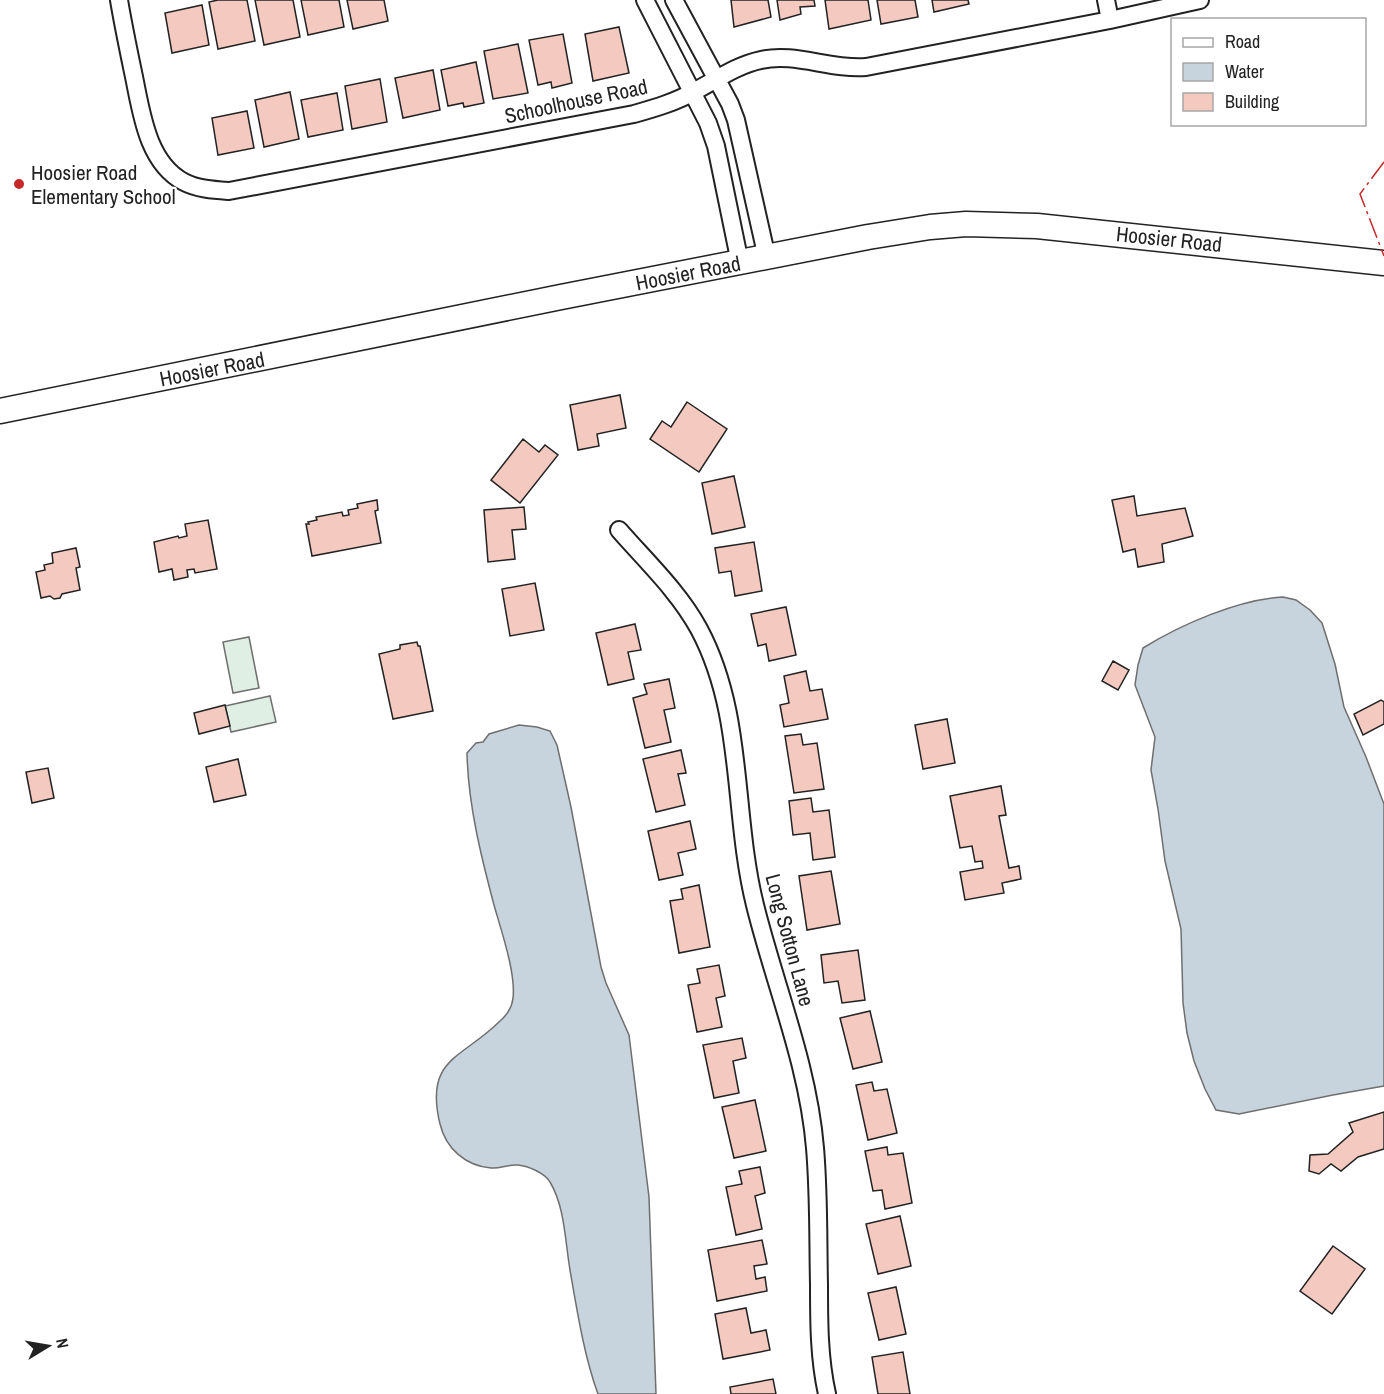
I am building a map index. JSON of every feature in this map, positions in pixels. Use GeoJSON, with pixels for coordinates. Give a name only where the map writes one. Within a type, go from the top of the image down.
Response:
{"type":"FeatureCollection","features":[{"type":"Feature","properties":{"kind":"street","name":"Schoolhouse Road"},"geometry":{"type":"LineString","coordinates":[[119,0],[142,117],[152,146],[174,175],[184,182],[212,190],[229,191],[634,114],[662,106],[749,63],[773,58],[838,68],[866,68],[1200,0]]}},
{"type":"Feature","properties":{"kind":"street"},"geometry":{"type":"LineString","coordinates":[[645,0],[706,118],[716,146],[740,263]]}},
{"type":"Feature","properties":{"kind":"street"},"geometry":{"type":"LineString","coordinates":[[674,0],[730,104],[742,140],[767,258]]}},
{"type":"Feature","properties":{"kind":"street"},"geometry":{"type":"LineString","coordinates":[[1106,0],[1110,20]]}},
{"type":"Feature","properties":{"kind":"street","name":"Hoosier Road"},"geometry":{"type":"LineString","coordinates":[[0,411],[903,230],[1005,224],[1096,231],[1384,263]]}},
{"type":"Feature","properties":{"kind":"street","name":"Long Sotton Lane"},"geometry":{"type":"LineString","coordinates":[[619,530],[687,609],[714,662],[726,699],[737,762],[751,885],[761,929],[799,1058],[814,1144],[818,1186],[820,1350],[827,1394]]}},
{"type":"Feature","properties":{"kind":"green space"},"geometry":{"type":"Polygon","coordinates":[[[249,637],[259,688],[233,693],[223,642],[249,637]]]}},
{"type":"Feature","properties":{"kind":"green space"},"geometry":{"type":"Polygon","coordinates":[[[270,696],[276,722],[231,732],[225,706],[270,696]]]}},
{"type":"Feature","properties":{"kind":"water"},"geometry":{"type":"Polygon","coordinates":[[[1283,597],[1296,600],[1322,623],[1335,664],[1344,707],[1384,804],[1384,1086],[1239,1114],[1216,1110],[1194,1061],[1187,1033],[1183,1003],[1181,929],[1165,861],[1151,770],[1155,737],[1135,685],[1143,648],[1192,622],[1229,608],[1283,597]]]}},
{"type":"Feature","properties":{"kind":"water"},"geometry":{"type":"Polygon","coordinates":[[[519,725],[550,731],[557,745],[601,967],[629,1035],[649,1197],[656,1394],[598,1394],[581,1333],[562,1213],[548,1179],[536,1170],[522,1166],[491,1168],[465,1160],[447,1141],[440,1124],[436,1102],[437,1085],[442,1072],[460,1053],[503,1019],[512,1002],[510,964],[476,830],[467,753],[476,743],[483,742],[489,734],[519,725]]]}},
{"type":"Feature","properties":{"kind":"building"},"geometry":{"type":"Polygon","coordinates":[[[247,0],[255,41],[218,49],[209,2],[247,0]]]}},
{"type":"Feature","properties":{"kind":"building"},"geometry":{"type":"Polygon","coordinates":[[[255,0],[293,0],[300,37],[264,45],[255,0]]]}},
{"type":"Feature","properties":{"kind":"building"},"geometry":{"type":"Polygon","coordinates":[[[301,0],[339,0],[344,27],[308,35],[301,0]]]}},
{"type":"Feature","properties":{"kind":"building"},"geometry":{"type":"Polygon","coordinates":[[[347,0],[384,0],[388,21],[353,29],[347,0]]]}},
{"type":"Feature","properties":{"kind":"building"},"geometry":{"type":"Polygon","coordinates":[[[731,0],[768,0],[771,17],[734,27],[731,0]]]}},
{"type":"Feature","properties":{"kind":"building"},"geometry":{"type":"Polygon","coordinates":[[[777,0],[814,0],[815,6],[800,7],[801,14],[780,20],[777,0]]]}},
{"type":"Feature","properties":{"kind":"building"},"geometry":{"type":"Polygon","coordinates":[[[825,0],[868,0],[871,20],[829,29],[825,0]]]}},
{"type":"Feature","properties":{"kind":"building"},"geometry":{"type":"Polygon","coordinates":[[[877,0],[915,0],[918,17],[881,24],[877,0]]]}},
{"type":"Feature","properties":{"kind":"building"},"geometry":{"type":"Polygon","coordinates":[[[932,0],[968,0],[969,4],[934,12],[932,0]]]}},
{"type":"Feature","properties":{"kind":"building"},"geometry":{"type":"Polygon","coordinates":[[[202,5],[209,45],[172,53],[165,13],[202,5]]]}},
{"type":"Feature","properties":{"kind":"building"},"geometry":{"type":"Polygon","coordinates":[[[619,27],[629,73],[593,81],[585,34],[619,27]]]}},
{"type":"Feature","properties":{"kind":"building"},"geometry":{"type":"Polygon","coordinates":[[[563,34],[572,83],[552,88],[551,82],[538,85],[529,40],[563,34]]]}},
{"type":"Feature","properties":{"kind":"building"},"geometry":{"type":"Polygon","coordinates":[[[518,44],[528,93],[493,99],[484,51],[518,44]]]}},
{"type":"Feature","properties":{"kind":"building"},"geometry":{"type":"Polygon","coordinates":[[[476,62],[484,103],[464,107],[463,103],[448,106],[441,70],[476,62]]]}},
{"type":"Feature","properties":{"kind":"building"},"geometry":{"type":"Polygon","coordinates":[[[433,70],[440,110],[403,118],[395,78],[433,70]]]}},
{"type":"Feature","properties":{"kind":"building"},"geometry":{"type":"Polygon","coordinates":[[[380,79],[387,122],[352,129],[345,86],[380,79]]]}},
{"type":"Feature","properties":{"kind":"building"},"geometry":{"type":"Polygon","coordinates":[[[290,92],[299,139],[264,147],[255,100],[290,92]]]}},
{"type":"Feature","properties":{"kind":"building"},"geometry":{"type":"Polygon","coordinates":[[[337,93],[343,130],[308,137],[301,100],[337,93]]]}},
{"type":"Feature","properties":{"kind":"building"},"geometry":{"type":"Polygon","coordinates":[[[247,111],[254,148],[218,155],[212,118],[247,111]]]}},
{"type":"Feature","properties":{"kind":"building"},"geometry":{"type":"Polygon","coordinates":[[[620,395],[626,428],[597,434],[599,446],[578,450],[570,405],[620,395]]]}},
{"type":"Feature","properties":{"kind":"building"},"geometry":{"type":"Polygon","coordinates":[[[687,402],[727,429],[699,472],[650,439],[662,421],[671,427],[687,402]]]}},
{"type":"Feature","properties":{"kind":"building"},"geometry":{"type":"Polygon","coordinates":[[[523,439],[539,452],[545,445],[558,455],[520,503],[491,480],[523,439]]]}},
{"type":"Feature","properties":{"kind":"building"},"geometry":{"type":"Polygon","coordinates":[[[734,476],[745,527],[712,534],[702,483],[734,476]]]}},
{"type":"Feature","properties":{"kind":"building"},"geometry":{"type":"Polygon","coordinates":[[[1134,496],[1137,516],[1185,508],[1193,536],[1162,544],[1164,562],[1138,567],[1135,549],[1123,552],[1112,500],[1134,496]]]}},
{"type":"Feature","properties":{"kind":"building"},"geometry":{"type":"Polygon","coordinates":[[[377,500],[378,510],[375,511],[381,543],[312,556],[306,524],[309,524],[308,522],[317,520],[316,517],[342,512],[343,516],[349,515],[348,510],[358,508],[357,504],[377,500]]]}},
{"type":"Feature","properties":{"kind":"building"},"geometry":{"type":"Polygon","coordinates":[[[524,507],[526,529],[512,530],[515,559],[488,562],[484,510],[524,507]]]}},
{"type":"Feature","properties":{"kind":"building"},"geometry":{"type":"Polygon","coordinates":[[[208,520],[217,569],[195,573],[194,569],[187,570],[188,577],[174,580],[172,569],[159,572],[154,542],[187,536],[185,524],[208,520]]]}},
{"type":"Feature","properties":{"kind":"building"},"geometry":{"type":"Polygon","coordinates":[[[754,542],[762,591],[735,596],[731,571],[719,573],[715,548],[754,542]]]}},
{"type":"Feature","properties":{"kind":"building"},"geometry":{"type":"Polygon","coordinates":[[[76,548],[80,567],[76,568],[80,590],[62,594],[60,598],[54,599],[50,596],[41,598],[36,572],[45,570],[44,565],[53,563],[52,553],[76,548]]]}},
{"type":"Feature","properties":{"kind":"building"},"geometry":{"type":"Polygon","coordinates":[[[535,583],[544,630],[510,636],[502,589],[535,583]]]}},
{"type":"Feature","properties":{"kind":"building"},"geometry":{"type":"Polygon","coordinates":[[[786,607],[796,655],[769,661],[766,644],[758,646],[751,614],[786,607]]]}},
{"type":"Feature","properties":{"kind":"building"},"geometry":{"type":"Polygon","coordinates":[[[635,624],[641,650],[628,652],[634,679],[608,685],[596,633],[635,624]]]}},
{"type":"Feature","properties":{"kind":"building"},"geometry":{"type":"Polygon","coordinates":[[[417,642],[420,646],[433,711],[393,719],[379,654],[400,649],[400,645],[417,642]]]}},
{"type":"Feature","properties":{"kind":"building"},"geometry":{"type":"Polygon","coordinates":[[[1113,661],[1129,670],[1118,690],[1102,681],[1113,661]]]}},
{"type":"Feature","properties":{"kind":"building"},"geometry":{"type":"Polygon","coordinates":[[[806,671],[810,691],[822,689],[828,719],[784,727],[780,705],[789,703],[784,676],[806,671]]]}},
{"type":"Feature","properties":{"kind":"building"},"geometry":{"type":"Polygon","coordinates":[[[669,679],[675,708],[664,710],[671,742],[645,748],[633,698],[647,694],[644,684],[669,679]]]}},
{"type":"Feature","properties":{"kind":"building"},"geometry":{"type":"Polygon","coordinates":[[[1381,700],[1384,702],[1384,724],[1363,735],[1354,714],[1381,700]]]}},
{"type":"Feature","properties":{"kind":"building"},"geometry":{"type":"Polygon","coordinates":[[[225,705],[230,726],[199,734],[194,713],[225,705]]]}},
{"type":"Feature","properties":{"kind":"building"},"geometry":{"type":"Polygon","coordinates":[[[947,719],[955,763],[923,769],[915,725],[947,719]]]}},
{"type":"Feature","properties":{"kind":"building"},"geometry":{"type":"Polygon","coordinates":[[[801,734],[803,745],[817,743],[824,789],[794,793],[785,736],[801,734]]]}},
{"type":"Feature","properties":{"kind":"building"},"geometry":{"type":"Polygon","coordinates":[[[681,750],[686,773],[678,774],[685,805],[656,812],[643,759],[681,750]]]}},
{"type":"Feature","properties":{"kind":"building"},"geometry":{"type":"Polygon","coordinates":[[[238,759],[246,795],[214,802],[206,767],[238,759]]]}},
{"type":"Feature","properties":{"kind":"building"},"geometry":{"type":"Polygon","coordinates":[[[48,768],[54,798],[32,803],[26,772],[48,768]]]}},
{"type":"Feature","properties":{"kind":"building"},"geometry":{"type":"Polygon","coordinates":[[[1001,786],[1006,815],[999,816],[1009,868],[1019,866],[1021,879],[1002,883],[1004,893],[965,900],[960,872],[983,868],[982,861],[975,862],[972,846],[960,848],[950,796],[1001,786]]]}},
{"type":"Feature","properties":{"kind":"building"},"geometry":{"type":"Polygon","coordinates":[[[811,798],[813,812],[829,810],[835,857],[813,860],[810,833],[793,835],[789,801],[811,798]]]}},
{"type":"Feature","properties":{"kind":"building"},"geometry":{"type":"Polygon","coordinates":[[[690,821],[696,849],[678,853],[683,875],[659,880],[648,831],[690,821]]]}},
{"type":"Feature","properties":{"kind":"building"},"geometry":{"type":"Polygon","coordinates":[[[831,871],[840,924],[807,930],[799,876],[831,871]]]}},
{"type":"Feature","properties":{"kind":"building"},"geometry":{"type":"Polygon","coordinates":[[[699,885],[710,947],[679,953],[670,901],[683,899],[681,889],[699,885]]]}},
{"type":"Feature","properties":{"kind":"building"},"geometry":{"type":"Polygon","coordinates":[[[858,950],[865,1000],[842,1003],[838,981],[824,983],[821,955],[858,950]]]}},
{"type":"Feature","properties":{"kind":"building"},"geometry":{"type":"Polygon","coordinates":[[[719,965],[725,996],[716,998],[722,1027],[697,1032],[688,985],[700,983],[697,969],[719,965]]]}},
{"type":"Feature","properties":{"kind":"building"},"geometry":{"type":"Polygon","coordinates":[[[870,1011],[882,1062],[853,1069],[840,1018],[870,1011]]]}},
{"type":"Feature","properties":{"kind":"building"},"geometry":{"type":"Polygon","coordinates":[[[742,1038],[746,1058],[733,1061],[739,1093],[714,1098],[703,1045],[742,1038]]]}},
{"type":"Feature","properties":{"kind":"building"},"geometry":{"type":"Polygon","coordinates":[[[872,1082],[874,1091],[887,1089],[897,1133],[868,1140],[856,1085],[872,1082]]]}},
{"type":"Feature","properties":{"kind":"building"},"geometry":{"type":"Polygon","coordinates":[[[755,1100],[766,1151],[734,1158],[722,1107],[755,1100]]]}},
{"type":"Feature","properties":{"kind":"building"},"geometry":{"type":"Polygon","coordinates":[[[1384,1112],[1384,1149],[1358,1157],[1341,1171],[1331,1164],[1319,1174],[1309,1171],[1310,1155],[1328,1154],[1353,1132],[1349,1123],[1384,1112]]]}},
{"type":"Feature","properties":{"kind":"building"},"geometry":{"type":"Polygon","coordinates":[[[887,1147],[888,1155],[903,1153],[912,1203],[885,1209],[882,1190],[873,1191],[865,1151],[887,1147]]]}},
{"type":"Feature","properties":{"kind":"building"},"geometry":{"type":"Polygon","coordinates":[[[760,1167],[765,1193],[755,1196],[762,1229],[736,1235],[726,1187],[742,1184],[739,1171],[760,1167]]]}},
{"type":"Feature","properties":{"kind":"building"},"geometry":{"type":"Polygon","coordinates":[[[900,1216],[911,1266],[878,1274],[866,1224],[900,1216]]]}},
{"type":"Feature","properties":{"kind":"building"},"geometry":{"type":"Polygon","coordinates":[[[762,1240],[767,1264],[754,1266],[756,1279],[765,1277],[767,1291],[717,1301],[708,1250],[762,1240]]]}},
{"type":"Feature","properties":{"kind":"building"},"geometry":{"type":"Polygon","coordinates":[[[1333,1246],[1365,1269],[1332,1314],[1300,1291],[1333,1246]]]}},
{"type":"Feature","properties":{"kind":"building"},"geometry":{"type":"Polygon","coordinates":[[[896,1287],[906,1334],[879,1340],[868,1293],[896,1287]]]}},
{"type":"Feature","properties":{"kind":"building"},"geometry":{"type":"Polygon","coordinates":[[[746,1308],[751,1333],[766,1330],[770,1350],[723,1359],[715,1314],[746,1308]]]}},
{"type":"Feature","properties":{"kind":"building"},"geometry":{"type":"Polygon","coordinates":[[[903,1352],[910,1394],[878,1394],[872,1357],[903,1352]]]}},
{"type":"Feature","properties":{"kind":"building"},"geometry":{"type":"Polygon","coordinates":[[[773,1379],[776,1394],[731,1394],[730,1387],[773,1379]]]}},
{"type":"Feature","properties":{"kind":"power"},"geometry":{"type":"LineString","coordinates":[[1384,162],[1360,194],[1384,256]]}},
{"type":"Feature","properties":{"kind":"place","name":"Hoosier Road Elementary School"},"geometry":{"type":"Point","coordinates":[19,184]}}]}
